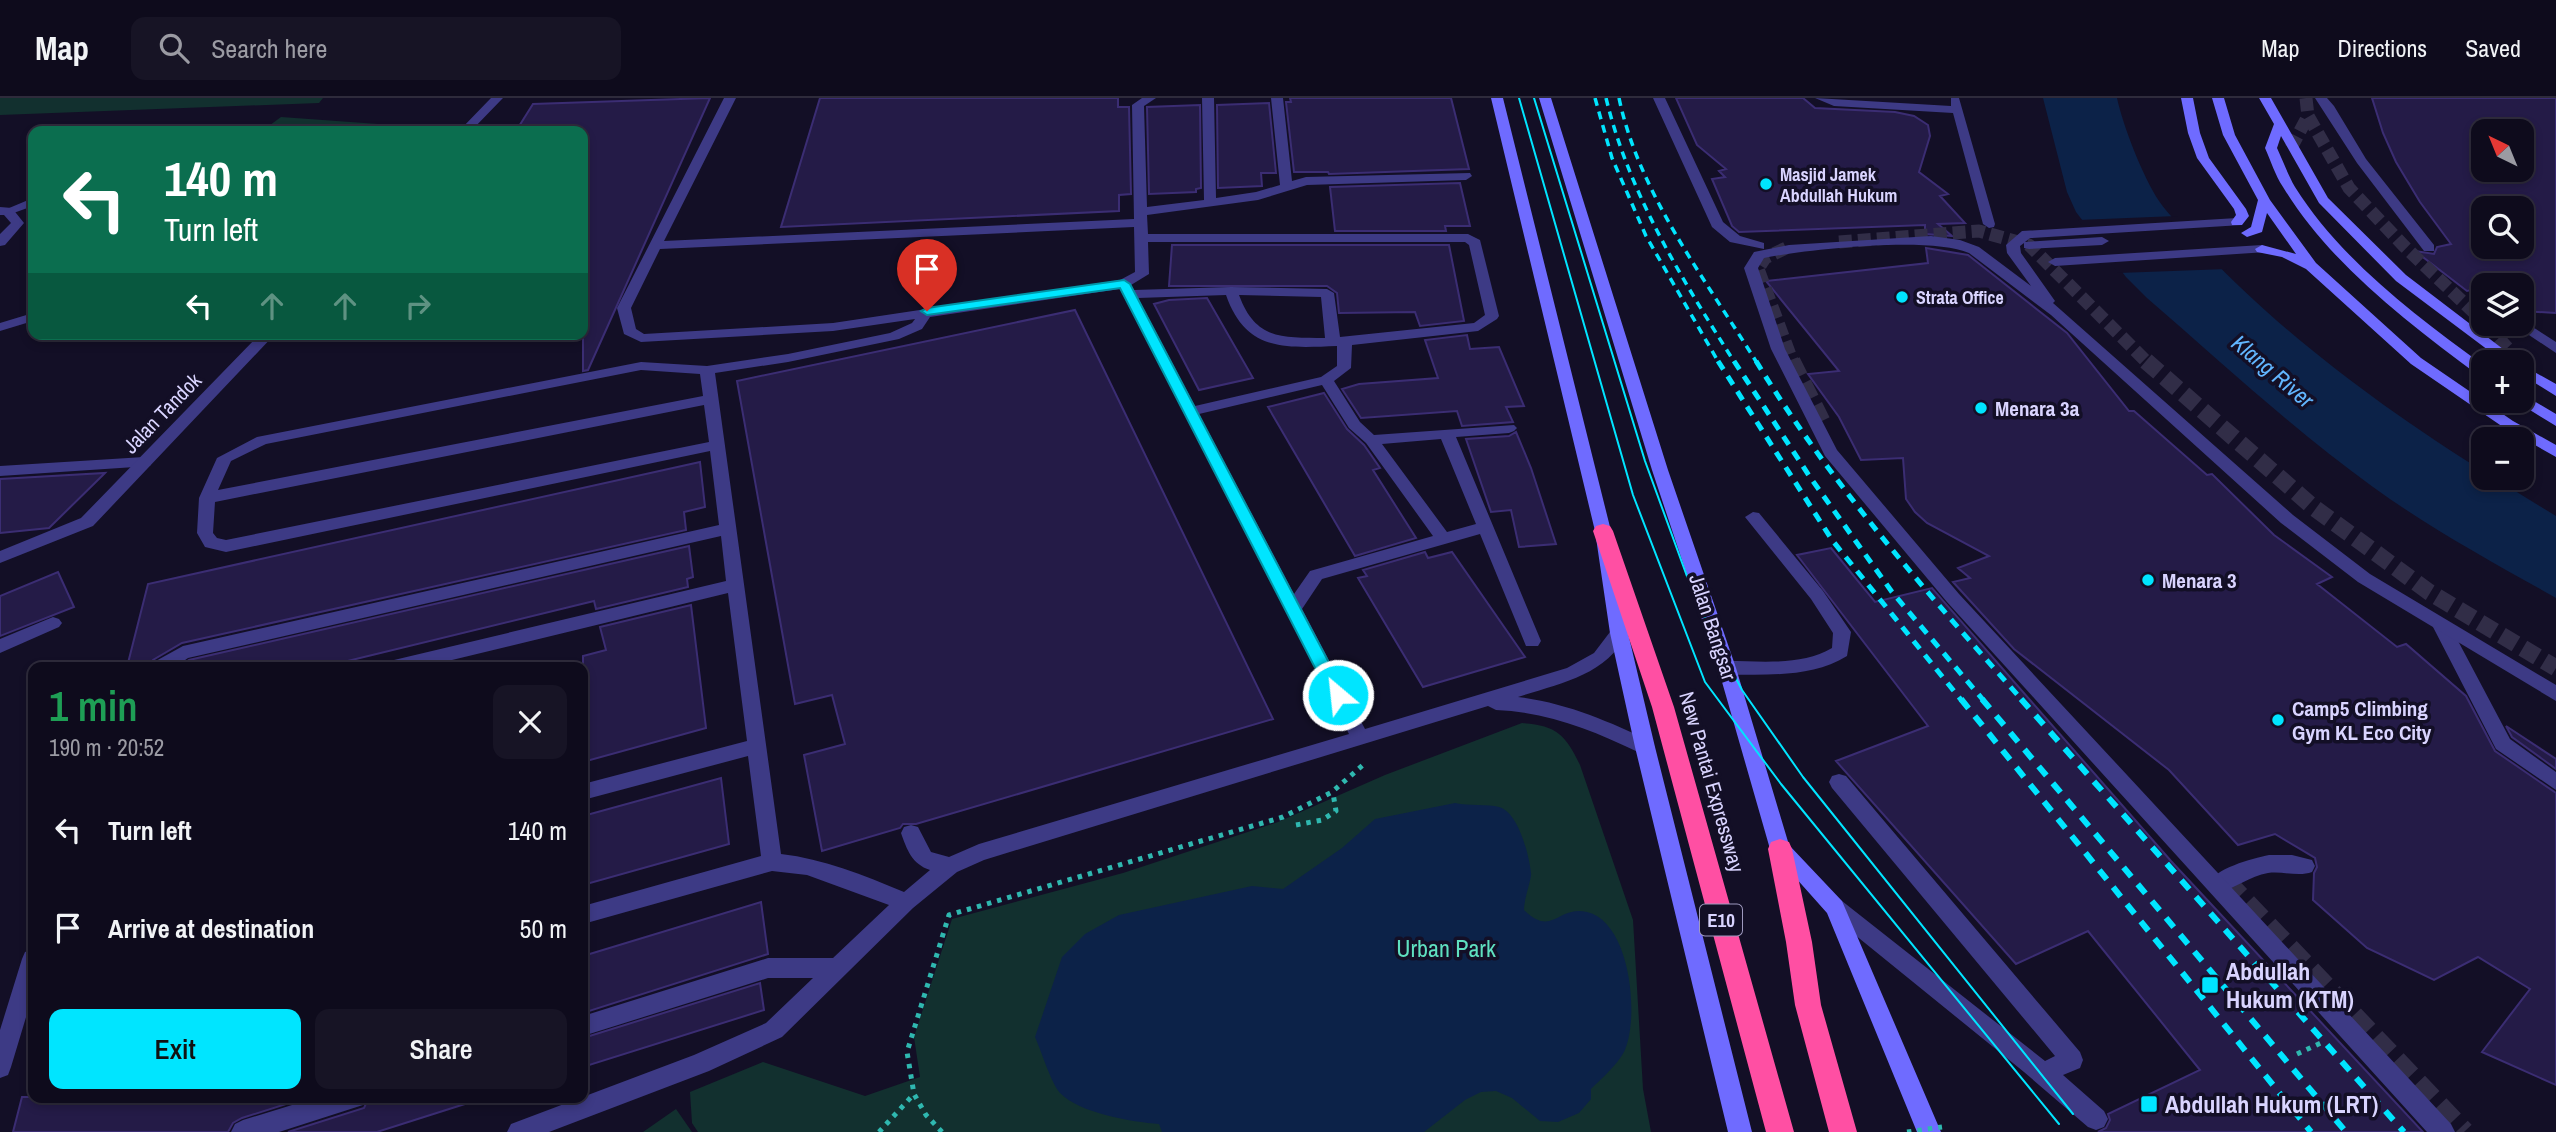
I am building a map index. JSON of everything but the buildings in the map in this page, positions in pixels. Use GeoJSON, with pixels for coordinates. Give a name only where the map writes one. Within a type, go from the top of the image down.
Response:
{"type":"FeatureCollection","features":[{"type":"Feature","properties":{"kind":"highway","name":"New Pantai Expressway"},"geometry":{"type":"LineString","coordinates":[[1602,531],[1662,708],[1780,1132]]}},
{"type":"Feature","properties":{"kind":"highway"},"geometry":{"type":"LineString","coordinates":[[1780,849],[1799,942],[1808,1005],[1843,1132]]}},
{"type":"Feature","properties":{"kind":"main road"},"geometry":{"type":"LineString","coordinates":[[1497,98],[1602,531],[1619,633],[1645,747],[1740,1132]]}},
{"type":"Feature","properties":{"kind":"main road","name":"Jalan Bangsar"},"geometry":{"type":"LineString","coordinates":[[1545,98],[1660,470],[1727,668],[1780,849],[1835,906],[1936,1129]]}},
{"type":"Feature","properties":{"kind":"main road"},"geometry":{"type":"LineString","coordinates":[[2187,98],[2193,139],[2207,165],[2239,206],[2243,216],[2237,222]]}},
{"type":"Feature","properties":{"kind":"main road"},"geometry":{"type":"LineString","coordinates":[[2218,98],[2229,135],[2264,200],[2311,267],[2416,361],[2508,424],[2556,453]]}},
{"type":"Feature","properties":{"kind":"main road"},"geometry":{"type":"LineString","coordinates":[[2268,100],[2279,125],[2323,200],[2401,278],[2497,350]]}},
{"type":"Feature","properties":{"kind":"main road"},"geometry":{"type":"LineString","coordinates":[[2279,125],[2271,148],[2289,187],[2328,238],[2381,289],[2444,344],[2471,363]]}},
{"type":"Feature","properties":{"kind":"main road"},"geometry":{"type":"LineString","coordinates":[[2247,233],[2258,229],[2264,200]]}},
{"type":"Feature","properties":{"kind":"main road"},"geometry":{"type":"LineString","coordinates":[[2262,249],[2286,254],[2311,267]]}},
{"type":"Feature","properties":{"kind":"main road"},"geometry":{"type":"LineString","coordinates":[[2534,377],[2556,391]]}},
{"type":"Feature","properties":{"kind":"main road"},"geometry":{"type":"LineString","coordinates":[[2534,407],[2556,421]]}},
{"type":"Feature","properties":{"kind":"street"},"geometry":{"type":"LineString","coordinates":[[470,126],[497,98]]}},
{"type":"Feature","properties":{"kind":"street"},"geometry":{"type":"LineString","coordinates":[[730,98],[624,308],[629,331],[641,338],[833,327],[927,311],[1126,289],[1327,293],[1346,361],[1344,368],[1326,380],[1191,412]]}},
{"type":"Feature","properties":{"kind":"street"},"geometry":{"type":"LineString","coordinates":[[1126,289],[1142,274],[1138,105],[1150,98]]}},
{"type":"Feature","properties":{"kind":"street"},"geometry":{"type":"LineString","coordinates":[[1208,98],[1210,204]]}},
{"type":"Feature","properties":{"kind":"street"},"geometry":{"type":"LineString","coordinates":[[1277,98],[1286,186]]}},
{"type":"Feature","properties":{"kind":"street"},"geometry":{"type":"LineString","coordinates":[[1659,98],[1717,224],[1735,239],[1759,246]]}},
{"type":"Feature","properties":{"kind":"street"},"geometry":{"type":"LineString","coordinates":[[1821,98],[1834,103],[1956,104],[1989,224]]}},
{"type":"Feature","properties":{"kind":"street"},"geometry":{"type":"LineString","coordinates":[[2321,98],[2331,103],[2361,160],[2429,248]]}},
{"type":"Feature","properties":{"kind":"street"},"geometry":{"type":"LineString","coordinates":[[658,245],[1140,218],[1258,196],[1286,186],[1352,178],[1465,176]]}},
{"type":"Feature","properties":{"kind":"street"},"geometry":{"type":"LineString","coordinates":[[4,211],[28,204]]}},
{"type":"Feature","properties":{"kind":"street"},"geometry":{"type":"LineString","coordinates":[[0,242],[18,223],[4,211]]}},
{"type":"Feature","properties":{"kind":"street"},"geometry":{"type":"LineString","coordinates":[[2032,238],[2237,222]]}},
{"type":"Feature","properties":{"kind":"street"},"geometry":{"type":"LineString","coordinates":[[2056,312],[2014,253],[2013,245],[2027,234],[2047,244],[2247,233]]}},
{"type":"Feature","properties":{"kind":"street"},"geometry":{"type":"LineString","coordinates":[[1140,238],[1468,239],[1475,243],[1492,316],[1478,327],[1451,331],[1288,342],[1259,335],[1244,322],[1231,291]]}},
{"type":"Feature","properties":{"kind":"street"},"geometry":{"type":"LineString","coordinates":[[2443,1132],[1953,598],[1830,452],[1778,349],[1751,268],[1759,255],[1790,249],[1931,240],[1960,244],[1974,250],[2056,312],[2287,519],[2364,578],[2556,694]]}},
{"type":"Feature","properties":{"kind":"street"},"geometry":{"type":"LineString","coordinates":[[2058,261],[2262,249]]}},
{"type":"Feature","properties":{"kind":"street"},"geometry":{"type":"LineString","coordinates":[[1126,289],[1360,737]]}},
{"type":"Feature","properties":{"kind":"street"},"geometry":{"type":"LineString","coordinates":[[716,445],[226,546],[212,543],[205,533],[207,498],[225,458],[262,440],[641,366],[707,370],[788,358],[894,337],[917,327],[927,311]]}},
{"type":"Feature","properties":{"kind":"street"},"geometry":{"type":"LineString","coordinates":[[0,327],[28,319]]}},
{"type":"Feature","properties":{"kind":"street"},"geometry":{"type":"LineString","coordinates":[[2534,333],[2556,349]]}},
{"type":"Feature","properties":{"kind":"street","name":"Jalan Tandok"},"geometry":{"type":"LineString","coordinates":[[32,544],[87,522],[262,340]]}},
{"type":"Feature","properties":{"kind":"street"},"geometry":{"type":"LineString","coordinates":[[707,370],[772,862]]}},
{"type":"Feature","properties":{"kind":"street"},"geometry":{"type":"LineString","coordinates":[[1326,380],[1354,425],[1371,440],[1443,538]]}},
{"type":"Feature","properties":{"kind":"street"},"geometry":{"type":"LineString","coordinates":[[207,498],[710,399]]}},
{"type":"Feature","properties":{"kind":"street"},"geometry":{"type":"LineString","coordinates":[[1371,440],[1508,428]]}},
{"type":"Feature","properties":{"kind":"street"},"geometry":{"type":"LineString","coordinates":[[1447,434],[1532,641]]}},
{"type":"Feature","properties":{"kind":"street"},"geometry":{"type":"LineString","coordinates":[[0,471],[144,462]]}},
{"type":"Feature","properties":{"kind":"street"},"geometry":{"type":"LineString","coordinates":[[1727,668],[1795,667],[1823,663],[1841,651],[1842,632],[1817,595],[1753,517]]}},
{"type":"Feature","properties":{"kind":"street"},"geometry":{"type":"LineString","coordinates":[[1293,609],[1316,575],[1485,527]]}},
{"type":"Feature","properties":{"kind":"street"},"geometry":{"type":"LineString","coordinates":[[168,662],[183,653],[728,529]]}},
{"type":"Feature","properties":{"kind":"street"},"geometry":{"type":"LineString","coordinates":[[0,546],[32,544]]}},
{"type":"Feature","properties":{"kind":"street"},"geometry":{"type":"LineString","coordinates":[[0,557],[32,544]]}},
{"type":"Feature","properties":{"kind":"street"},"geometry":{"type":"LineString","coordinates":[[415,662],[736,585]]}},
{"type":"Feature","properties":{"kind":"street"},"geometry":{"type":"LineString","coordinates":[[0,646],[53,623]]}},
{"type":"Feature","properties":{"kind":"street"},"geometry":{"type":"LineString","coordinates":[[2442,627],[2503,744],[2556,782]]}},
{"type":"Feature","properties":{"kind":"street"},"geometry":{"type":"LineString","coordinates":[[519,1132],[701,1063],[774,1030],[906,902],[950,866],[979,853],[1468,704],[1530,688],[1585,668],[1607,653],[1619,633]]}},
{"type":"Feature","properties":{"kind":"street"},"geometry":{"type":"LineString","coordinates":[[1468,704],[1519,703],[1561,710],[1600,724],[1645,747]]}},
{"type":"Feature","properties":{"kind":"street"},"geometry":{"type":"LineString","coordinates":[[588,791],[757,746]]}},
{"type":"Feature","properties":{"kind":"street"},"geometry":{"type":"LineString","coordinates":[[1839,782],[2072,1060],[2044,1072]]}},
{"type":"Feature","properties":{"kind":"street"},"geometry":{"type":"LineString","coordinates":[[911,833],[916,850],[929,864],[950,866]]}},
{"type":"Feature","properties":{"kind":"street"},"geometry":{"type":"LineString","coordinates":[[588,914],[772,862],[807,866],[847,878],[906,902]]}},
{"type":"Feature","properties":{"kind":"street"},"geometry":{"type":"LineString","coordinates":[[2217,885],[2255,865],[2286,862],[2305,866]]}},
{"type":"Feature","properties":{"kind":"street"},"geometry":{"type":"LineString","coordinates":[[1835,906],[1905,966],[1973,1015],[2044,1072],[2096,1119]]}},
{"type":"Feature","properties":{"kind":"street"},"geometry":{"type":"LineString","coordinates":[[588,1024],[768,968],[840,968]]}},
{"type":"Feature","properties":{"kind":"street"},"geometry":{"type":"LineString","coordinates":[[0,1067],[28,975]]}},
{"type":"Feature","properties":{"kind":"street"},"geometry":{"type":"LineString","coordinates":[[243,1132],[336,1103]]}},
{"type":"Feature","properties":{"kind":"path"},"geometry":{"type":"LineString","coordinates":[[942,1132],[926,1115],[914,1094],[907,1052],[949,915],[1283,817],[1332,792],[1362,766],[1373,762]]}},
{"type":"Feature","properties":{"kind":"path"},"geometry":{"type":"LineString","coordinates":[[1296,825],[1322,820],[1336,811],[1332,792]]}},
{"type":"Feature","properties":{"kind":"path"},"geometry":{"type":"LineString","coordinates":[[2297,1054],[2328,1039]]}},
{"type":"Feature","properties":{"kind":"path"},"geometry":{"type":"LineString","coordinates":[[878,1132],[914,1094]]}},
{"type":"Feature","properties":{"kind":"path"},"geometry":{"type":"LineString","coordinates":[[1907,1132],[1936,1129]]}},
{"type":"Feature","properties":{"kind":"green space"},"geometry":{"type":"Polygon","coordinates":[[[0,98],[323,98],[319,103],[0,115],[0,98]]]}},
{"type":"Feature","properties":{"kind":"green space"},"geometry":{"type":"Polygon","coordinates":[[[281,117],[392,125],[391,126],[269,126],[281,117]]]}},
{"type":"Feature","properties":{"kind":"green space","name":"Urban Park"},"geometry":{"type":"Polygon","coordinates":[[[1522,723],[1552,729],[1570,746],[1580,765],[1633,920],[1643,1089],[1651,1132],[698,1132],[692,1123],[690,1092],[763,1062],[865,1096],[920,1077],[914,1037],[952,919],[1123,873],[1278,822],[1385,775],[1522,723]]]}},
{"type":"Feature","properties":{"kind":"green space"},"geometry":{"type":"Polygon","coordinates":[[[676,1109],[692,1132],[643,1132],[676,1109]]]}},
{"type":"Feature","properties":{"kind":"water","name":"Klang River"},"geometry":{"type":"Polygon","coordinates":[[[2043,98],[2117,98],[2134,151],[2159,201],[2228,276],[2333,367],[2471,464],[2471,490],[2514,490],[2556,516],[2556,598],[2486,559],[2395,502],[2286,419],[2126,277],[2076,212],[2067,192],[2043,98]]]}},
{"type":"Feature","properties":{"kind":"water","name":"Urban Park"},"geometry":{"type":"Polygon","coordinates":[[[1455,803],[1499,807],[1512,817],[1525,845],[1531,873],[1524,910],[1542,921],[1577,911],[1587,912],[1602,920],[1614,933],[1622,952],[1631,996],[1629,1037],[1621,1057],[1591,1089],[1591,1099],[1579,1113],[1558,1122],[1540,1121],[1512,1098],[1496,1091],[1481,1092],[1465,1100],[1424,1132],[1162,1132],[1159,1124],[1121,1119],[1093,1111],[1060,1093],[1035,1037],[1062,957],[1085,934],[1119,915],[1252,886],[1283,889],[1342,848],[1375,819],[1455,803]]]}},
{"type":"Feature","properties":{"kind":"pier"},"geometry":{"type":"Polygon","coordinates":[[[2177,216],[2227,269],[2118,273],[2078,220],[2177,216]]]}},
{"type":"Feature","properties":{"kind":"tunnel"},"geometry":{"type":"LineString","coordinates":[[2306,98],[2308,116]]}},
{"type":"Feature","properties":{"kind":"tunnel"},"geometry":{"type":"LineString","coordinates":[[2291,148],[2308,116]]}},
{"type":"Feature","properties":{"kind":"tunnel"},"geometry":{"type":"LineString","coordinates":[[2308,116],[2349,188],[2404,246],[2471,310]]}},
{"type":"Feature","properties":{"kind":"tunnel"},"geometry":{"type":"LineString","coordinates":[[1839,242],[1979,231],[2029,245],[2148,363]]}},
{"type":"Feature","properties":{"kind":"tunnel"},"geometry":{"type":"LineString","coordinates":[[1786,248],[1765,258],[1758,269],[1793,363]]}},
{"type":"Feature","properties":{"kind":"tunnel"},"geometry":{"type":"LineString","coordinates":[[2497,336],[2509,350]]}},
{"type":"Feature","properties":{"kind":"tunnel"},"geometry":{"type":"LineString","coordinates":[[2146,361],[2313,507],[2429,592],[2556,668]]}},
{"type":"Feature","properties":{"kind":"tunnel"},"geometry":{"type":"LineString","coordinates":[[1793,363],[1824,425]]}},
{"type":"Feature","properties":{"kind":"tunnel"},"geometry":{"type":"LineString","coordinates":[[2225,881],[2464,1132]]}},
{"type":"Feature","properties":{"kind":"tram line"},"geometry":{"type":"LineString","coordinates":[[1519,98],[1633,495],[1705,682],[1781,784],[2059,1124]]}},
{"type":"Feature","properties":{"kind":"tram line"},"geometry":{"type":"LineString","coordinates":[[1534,98],[1645,461],[1696,601],[1742,690],[1803,777],[2073,1114]]}},
{"type":"Feature","properties":{"kind":"railway"},"geometry":{"type":"LineString","coordinates":[[1595,98],[1612,158],[1646,236],[1719,363]]}},
{"type":"Feature","properties":{"kind":"railway"},"geometry":{"type":"LineString","coordinates":[[1606,98],[1616,134],[1643,202],[1677,268],[1735,363]]}},
{"type":"Feature","properties":{"kind":"railway"},"geometry":{"type":"LineString","coordinates":[[1619,98],[1629,134],[1658,202],[1696,268],[1757,363]]}},
{"type":"Feature","properties":{"kind":"railway"},"geometry":{"type":"LineString","coordinates":[[1718,361],[1832,540],[1962,701]]}},
{"type":"Feature","properties":{"kind":"railway"},"geometry":{"type":"LineString","coordinates":[[1734,361],[1810,477],[1892,592],[1984,701]]}},
{"type":"Feature","properties":{"kind":"railway"},"geometry":{"type":"LineString","coordinates":[[1756,361],[1848,494],[1951,620],[2023,701]]}},
{"type":"Feature","properties":{"kind":"railway"},"geometry":{"type":"LineString","coordinates":[[1961,699],[2311,1132]]}},
{"type":"Feature","properties":{"kind":"railway"},"geometry":{"type":"LineString","coordinates":[[1982,699],[2346,1132]]}},
{"type":"Feature","properties":{"kind":"railway"},"geometry":{"type":"LineString","coordinates":[[2021,699],[2404,1132]]}},
{"type":"Feature","properties":{"kind":"place","name":"Masjid Jamek Abdullah Hukum"},"geometry":{"type":"Point","coordinates":[1766,184]}},
{"type":"Feature","properties":{"kind":"place","name":"Strata Office"},"geometry":{"type":"Point","coordinates":[1902,297]}},
{"type":"Feature","properties":{"kind":"place","name":"Menara 3a"},"geometry":{"type":"Point","coordinates":[1981,408]}},
{"type":"Feature","properties":{"kind":"place","name":"Menara 3"},"geometry":{"type":"Point","coordinates":[2148,580]}},
{"type":"Feature","properties":{"kind":"place","name":"Camp5 Climbing Gym KL Eco City"},"geometry":{"type":"Point","coordinates":[2278,720]}},
{"type":"Feature","properties":{"kind":"place","name":"Abdullah Hukum (KTM)"},"geometry":{"type":"Point","coordinates":[2210,985]}},
{"type":"Feature","properties":{"kind":"place","name":"Abdullah Hukum (LRT)"},"geometry":{"type":"Point","coordinates":[2149,1104]}},
{"type":"Feature","properties":{"kind":"route"},"geometry":{"type":"LineString","coordinates":[[927,311],[1124,284],[1338,695]]}}]}
